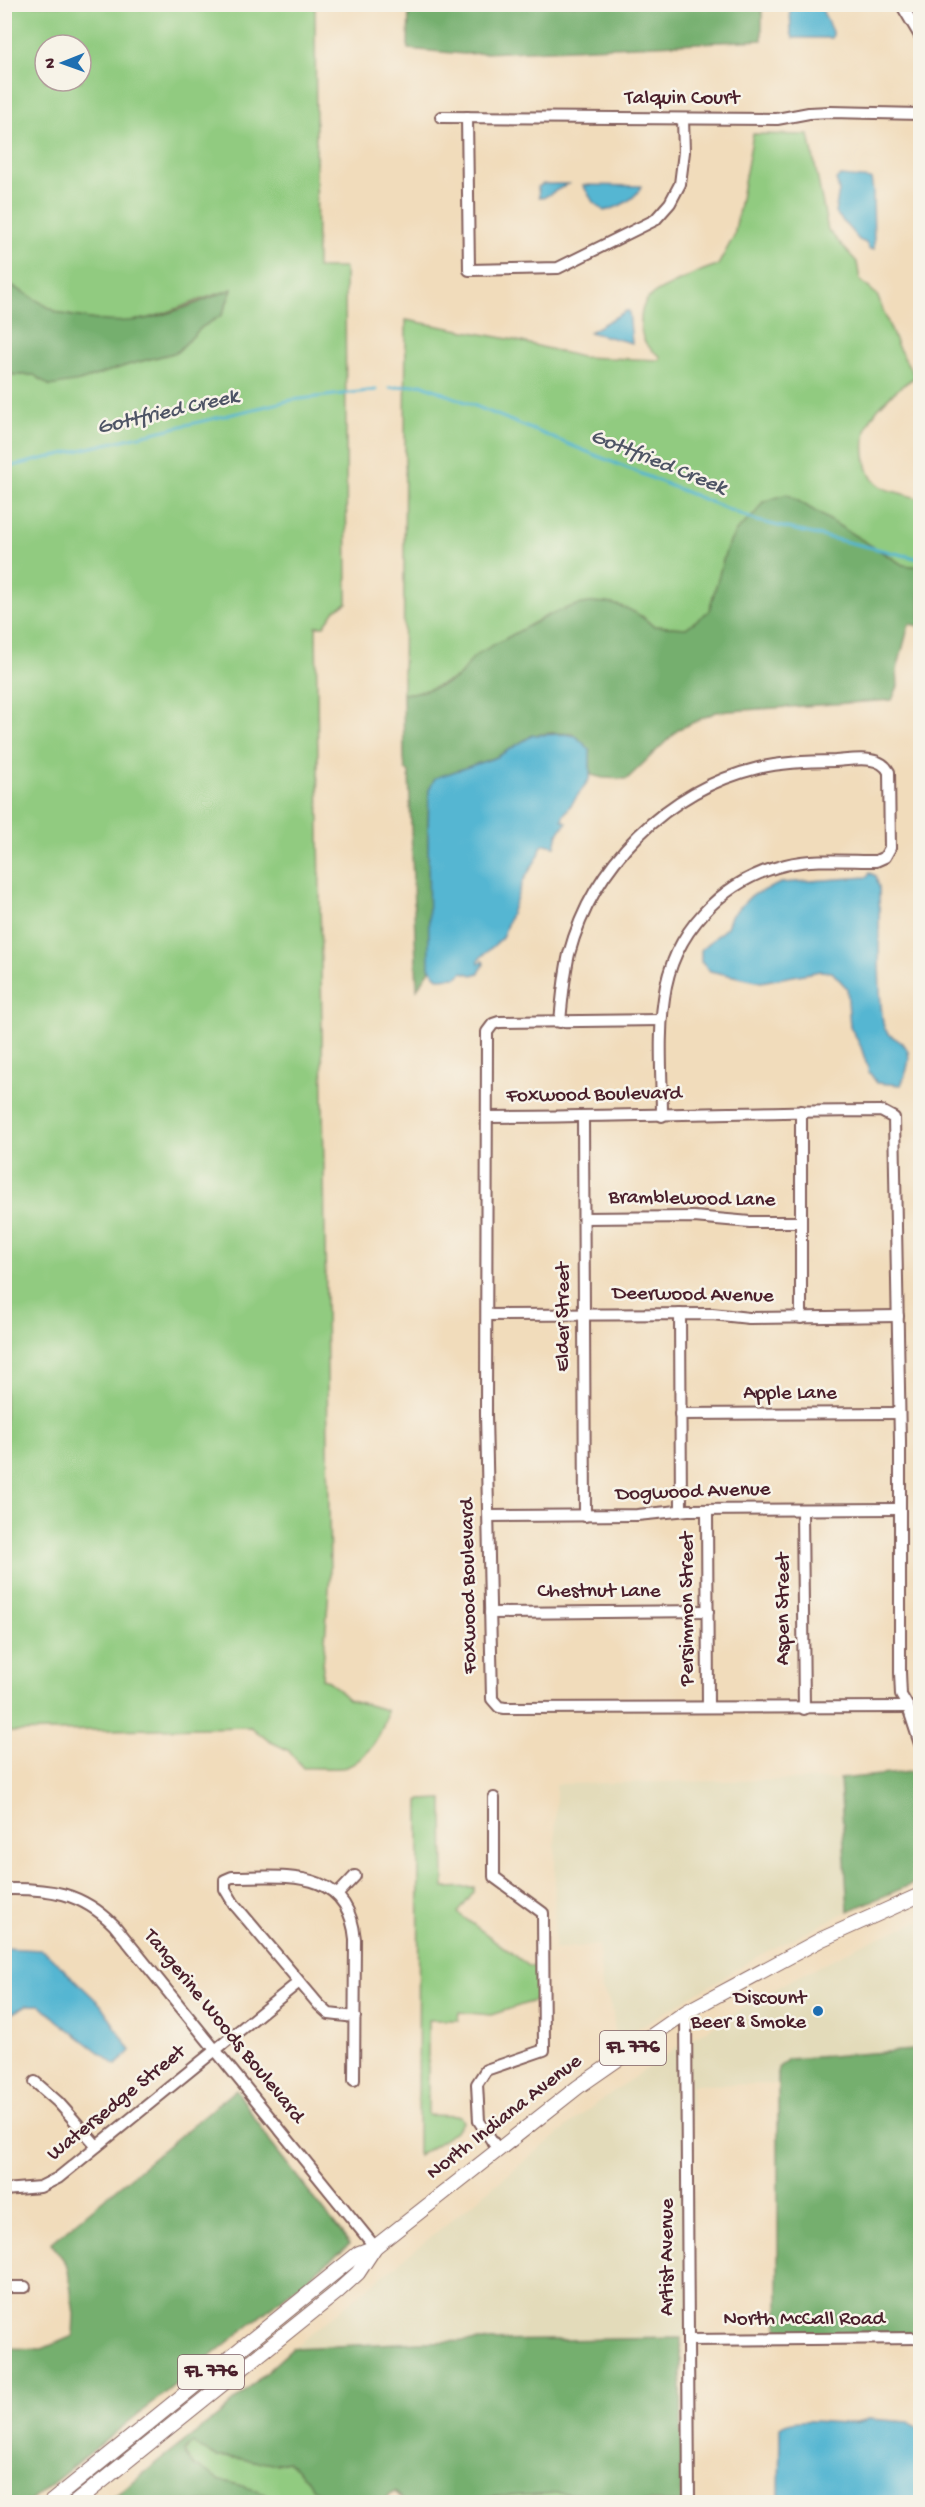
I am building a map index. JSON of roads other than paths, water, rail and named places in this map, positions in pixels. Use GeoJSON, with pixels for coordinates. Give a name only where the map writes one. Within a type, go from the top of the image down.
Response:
{"type":"FeatureCollection","features":[{"type":"Feature","properties":{"kind":"main road","name":"North Indiana Avenue"},"geometry":{"type":"LineString","coordinates":[[51,2502],[360,2253],[375,2247],[578,2087],[686,2012],[820,1940],[921,1895]]}},
{"type":"Feature","properties":{"kind":"main road","name":"North Indiana Avenue"},"geometry":{"type":"LineString","coordinates":[[76,2502],[336,2293],[358,2273],[375,2247]]}},
{"type":"Feature","properties":{"kind":"street"},"geometry":{"type":"LineString","coordinates":[[901,4],[921,36]]}},
{"type":"Feature","properties":{"kind":"street","name":"Talquin Court"},"geometry":{"type":"LineString","coordinates":[[441,117],[777,119],[830,112],[921,114]]}},
{"type":"Feature","properties":{"kind":"street"},"geometry":{"type":"LineString","coordinates":[[467,117],[469,270],[558,268],[655,220],[670,203],[680,184],[684,152],[683,119]]}},
{"type":"Feature","properties":{"kind":"street"},"geometry":{"type":"LineString","coordinates":[[560,1022],[569,955],[588,905],[618,858],[659,816],[705,787],[757,768],[807,761],[876,760],[882,762],[889,772],[890,848],[885,857],[876,861],[812,861],[786,865],[754,875],[729,890],[700,916],[679,948],[666,984],[661,1020],[662,1116]]}},
{"type":"Feature","properties":{"kind":"street"},"geometry":{"type":"LineString","coordinates":[[487,1117],[487,1035],[490,1027],[499,1022],[661,1020]]}},
{"type":"Feature","properties":{"kind":"street"},"geometry":{"type":"LineString","coordinates":[[801,1111],[801,1318]]}},
{"type":"Feature","properties":{"kind":"street","name":"Foxwood Boulevard"},"geometry":{"type":"LineString","coordinates":[[908,1707],[804,1709],[499,1707],[494,1703],[490,1695],[486,1415],[487,1117],[881,1111],[894,1118],[898,1316],[900,1672],[901,1695],[908,1707],[921,1744]]}},
{"type":"Feature","properties":{"kind":"street","name":"Elder Street"},"geometry":{"type":"LineString","coordinates":[[583,1117],[585,1516]]}},
{"type":"Feature","properties":{"kind":"street","name":"Bramblewood Lane"},"geometry":{"type":"LineString","coordinates":[[584,1218],[801,1221]]}},
{"type":"Feature","properties":{"kind":"street","name":"Deerwood Avenue"},"geometry":{"type":"LineString","coordinates":[[488,1314],[680,1314],[801,1318],[898,1316]]}},
{"type":"Feature","properties":{"kind":"street","name":"Persimmon Street"},"geometry":{"type":"LineString","coordinates":[[680,1314],[681,1510]]}},
{"type":"Feature","properties":{"kind":"street","name":"Apple Lane"},"geometry":{"type":"LineString","coordinates":[[680,1414],[899,1413]]}},
{"type":"Feature","properties":{"kind":"street","name":"Dogwood Avenue"},"geometry":{"type":"LineString","coordinates":[[489,1516],[637,1515],[681,1510],[898,1509]]}},
{"type":"Feature","properties":{"kind":"street","name":"Persimmon Street"},"geometry":{"type":"LineString","coordinates":[[707,1510],[708,1707]]}},
{"type":"Feature","properties":{"kind":"street","name":"Aspen Street"},"geometry":{"type":"LineString","coordinates":[[802,1510],[804,1709]]}},
{"type":"Feature","properties":{"kind":"street","name":"Chestnut Lane"},"geometry":{"type":"LineString","coordinates":[[490,1613],[708,1611]]}},
{"type":"Feature","properties":{"kind":"street"},"geometry":{"type":"LineString","coordinates":[[494,1798],[494,1876],[543,1912],[544,2050],[486,2070],[477,2085],[479,2121],[498,2150]]}},
{"type":"Feature","properties":{"kind":"street"},"geometry":{"type":"LineString","coordinates":[[354,2080],[355,2017],[354,1927],[346,1907],[337,1895],[324,1885],[301,1877],[232,1876],[225,1880],[225,1889],[234,1904],[323,2010],[338,2016],[355,2017]]}},
{"type":"Feature","properties":{"kind":"street"},"geometry":{"type":"LineString","coordinates":[[337,1895],[355,1876]]}},
{"type":"Feature","properties":{"kind":"street","name":"Tangerine Woods Boulevard"},"geometry":{"type":"LineString","coordinates":[[4,1889],[39,1888],[75,1897],[114,1924],[375,2247]]}},
{"type":"Feature","properties":{"kind":"street","name":"Watersedge Street"},"geometry":{"type":"LineString","coordinates":[[4,2190],[26,2189],[47,2184],[58,2178],[299,1982]]}},
{"type":"Feature","properties":{"kind":"street","name":"Artist Avenue"},"geometry":{"type":"LineString","coordinates":[[686,2012],[689,2502]]}},
{"type":"Feature","properties":{"kind":"street"},"geometry":{"type":"LineString","coordinates":[[35,2082],[58,2102],[97,2146]]}},
{"type":"Feature","properties":{"kind":"street"},"geometry":{"type":"LineString","coordinates":[[4,2287],[25,2287]]}},
{"type":"Feature","properties":{"kind":"street","name":"North McCall Road"},"geometry":{"type":"LineString","coordinates":[[688,2340],[921,2338]]}},
{"type":"Feature","properties":{"kind":"water"},"geometry":{"type":"Polygon","coordinates":[[[790,5],[820,5],[833,34],[832,38],[793,38],[790,5]]]}},
{"type":"Feature","properties":{"kind":"water"},"geometry":{"type":"Polygon","coordinates":[[[841,176],[871,179],[874,249],[869,249],[866,243],[859,240],[835,212],[839,191],[836,179],[841,176]]]}},
{"type":"Feature","properties":{"kind":"water"},"geometry":{"type":"Polygon","coordinates":[[[543,184],[568,184],[543,198],[539,197],[538,187],[543,184]]]}},
{"type":"Feature","properties":{"kind":"water"},"geometry":{"type":"Polygon","coordinates":[[[583,185],[641,186],[631,199],[604,211],[593,202],[583,185]]]}},
{"type":"Feature","properties":{"kind":"water"},"geometry":{"type":"Polygon","coordinates":[[[629,311],[632,343],[589,332],[629,311]]]}},
{"type":"Feature","properties":{"kind":"water"},"geometry":{"type":"Polygon","coordinates":[[[533,735],[576,736],[590,750],[590,778],[563,816],[562,820],[567,822],[558,833],[555,846],[545,844],[541,847],[539,855],[523,881],[502,938],[479,959],[479,963],[483,961],[484,964],[479,973],[472,975],[463,972],[457,977],[438,978],[429,967],[429,790],[435,778],[497,757],[533,735]]]}},
{"type":"Feature","properties":{"kind":"water"},"geometry":{"type":"Polygon","coordinates":[[[870,873],[876,876],[879,887],[879,972],[883,1023],[890,1035],[907,1049],[909,1057],[901,1085],[877,1083],[869,1072],[861,1047],[850,1026],[847,988],[832,972],[820,971],[761,982],[710,971],[701,962],[701,950],[727,927],[731,916],[751,896],[781,883],[867,877],[870,873]]]}},
{"type":"Feature","properties":{"kind":"water"},"geometry":{"type":"Polygon","coordinates":[[[4,1948],[41,1950],[49,1955],[101,2005],[131,2051],[116,2065],[58,2021],[41,2005],[27,2005],[5,2017],[4,1948]]]}},
{"type":"Feature","properties":{"kind":"water"},"geometry":{"type":"Polygon","coordinates":[[[868,2419],[909,2422],[920,2430],[919,2502],[779,2502],[780,2427],[799,2421],[846,2423],[868,2419]]]}},
{"type":"Feature","properties":{"kind":"waterway","name":"Gottfried Creek"},"geometry":{"type":"LineString","coordinates":[[390,388],[421,384],[757,521],[920,559]]}},
{"type":"Feature","properties":{"kind":"waterway","name":"Gottfried Creek"},"geometry":{"type":"LineString","coordinates":[[4,468],[292,400],[376,390]]}},
{"type":"Feature","properties":{"kind":"place","name":"Discount Beer & Smoke"},"geometry":{"type":"Point","coordinates":[818,2011]}}]}
